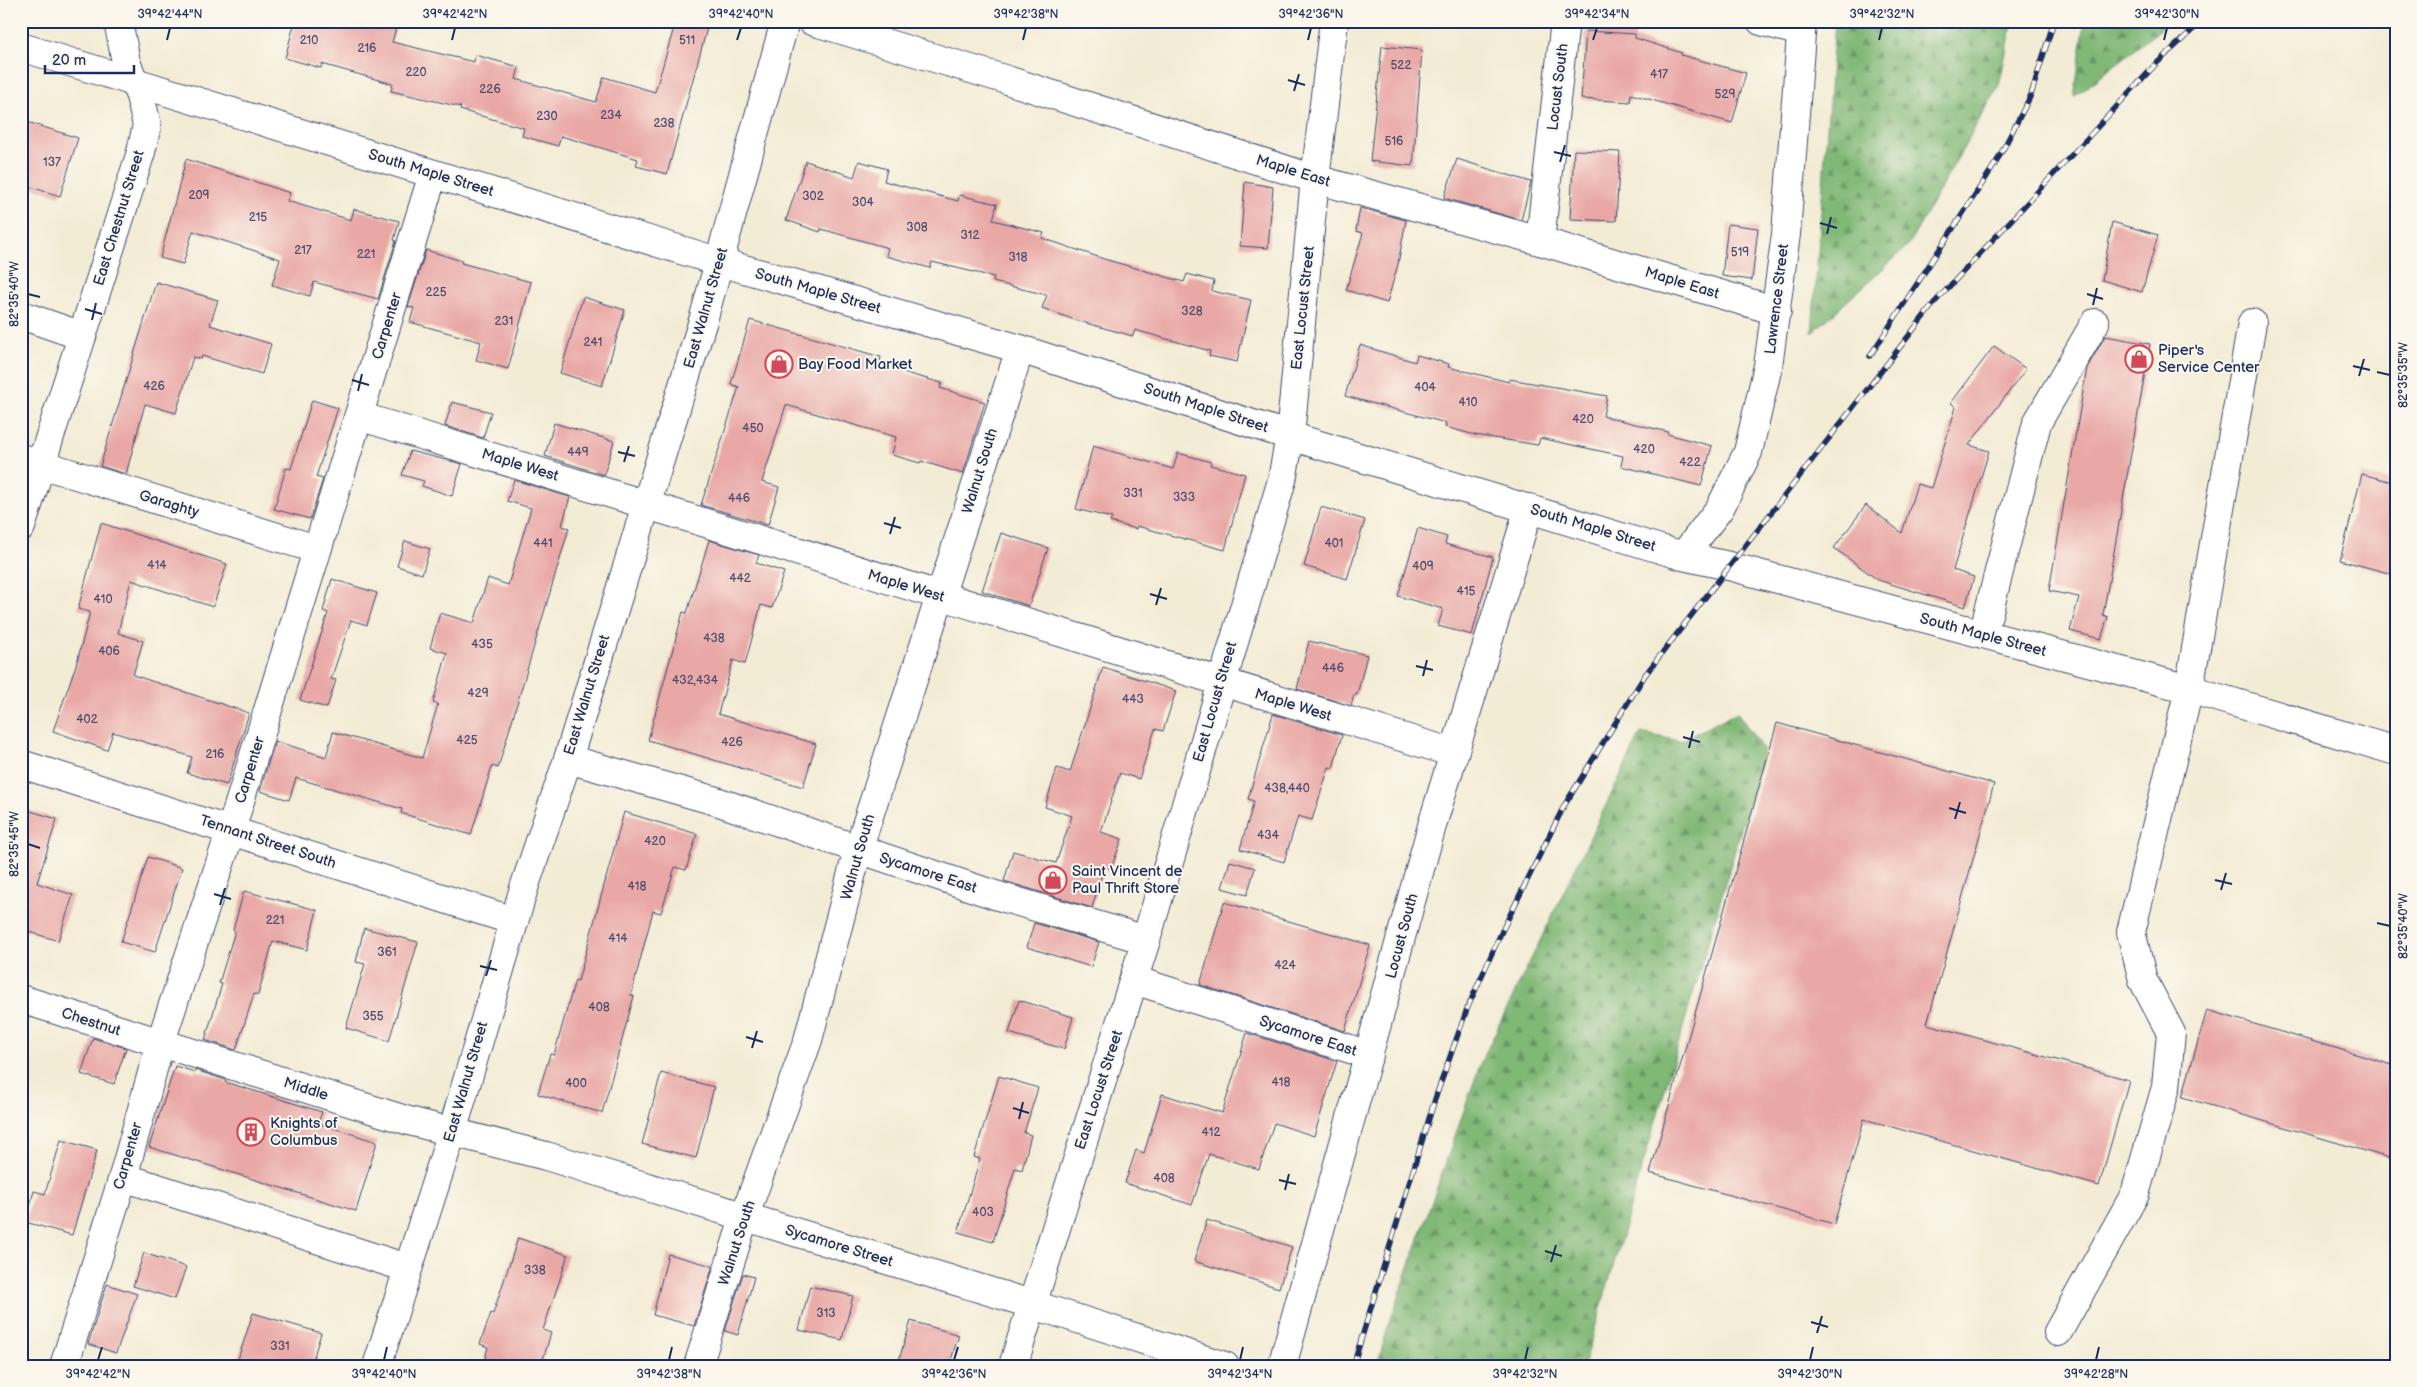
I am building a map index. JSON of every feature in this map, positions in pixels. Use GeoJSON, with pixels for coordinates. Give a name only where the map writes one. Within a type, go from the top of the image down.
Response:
{"type":"FeatureCollection","features":[{"type":"Feature","properties":{"kind":"street","name":"East Chestnut Street"},"geometry":{"type":"LineString","coordinates":[[21,527],[31,462],[82,336],[141,152],[147,124],[140,96],[132,81],[118,21]]}},
{"type":"Feature","properties":{"kind":"street","name":"East Walnut Street"},"geometry":{"type":"LineString","coordinates":[[377,1366],[452,1132],[514,921],[568,759],[647,503],[720,262],[785,21]]}},
{"type":"Feature","properties":{"kind":"street","name":"Maple East"},"geometry":{"type":"LineString","coordinates":[[812,21],[1004,79],[1315,179],[1540,241],[1777,312]]}},
{"type":"Feature","properties":{"kind":"street","name":"East Locust Street"},"geometry":{"type":"LineString","coordinates":[[1012,1366],[1134,980],[1279,491],[1290,436],[1315,179],[1334,21]]}},
{"type":"Feature","properties":{"kind":"street","name":"Locust South"},"geometry":{"type":"LineString","coordinates":[[1540,241],[1566,21]]}},
{"type":"Feature","properties":{"kind":"street"},"geometry":{"type":"LineString","coordinates":[[1761,21],[1802,27]]}},
{"type":"Feature","properties":{"kind":"street","name":"Lawrence Street"},"geometry":{"type":"LineString","coordinates":[[1683,556],[1720,508],[1748,452],[1768,366],[1777,312],[1786,234],[1802,27]]}},
{"type":"Feature","properties":{"kind":"street","name":"South Maple Street"},"geometry":{"type":"LineString","coordinates":[[21,47],[194,102],[720,262],[1020,349],[1290,436],[1683,556],[1738,568],[2189,689],[2396,751]]}},
{"type":"Feature","properties":{"kind":"street","name":"Carpenter"},"geometry":{"type":"LineString","coordinates":[[64,1366],[123,1177],[160,1044],[231,830],[433,174]]}},
{"type":"Feature","properties":{"kind":"street"},"geometry":{"type":"LineString","coordinates":[[21,315],[82,336]]}},
{"type":"Feature","properties":{"kind":"street"},"geometry":{"type":"LineString","coordinates":[[1983,634],[2037,423],[2095,323]]}},
{"type":"Feature","properties":{"kind":"street"},"geometry":{"type":"LineString","coordinates":[[2058,1332],[2135,1194],[2166,1087],[2170,1033],[2143,980],[2131,932],[2189,689],[2252,323]]}},
{"type":"Feature","properties":{"kind":"street","name":"Walnut South"},"geometry":{"type":"LineString","coordinates":[[698,1366],[744,1218],[808,1040],[858,850],[1020,349]]}},
{"type":"Feature","properties":{"kind":"street","name":"Maple West"},"geometry":{"type":"LineString","coordinates":[[359,416],[647,503],[1221,683],[1454,753]]}},
{"type":"Feature","properties":{"kind":"street","name":"Garaghty"},"geometry":{"type":"LineString","coordinates":[[31,462],[316,549]]}},
{"type":"Feature","properties":{"kind":"street","name":"Locust South"},"geometry":{"type":"LineString","coordinates":[[1282,1366],[1454,753],[1529,508]]}},
{"type":"Feature","properties":{"kind":"street","name":"Sycamore East"},"geometry":{"type":"LineString","coordinates":[[568,759],[716,801],[1012,900],[1146,940]]}},
{"type":"Feature","properties":{"kind":"street","name":"Tennant Street South"},"geometry":{"type":"LineString","coordinates":[[21,764],[514,921]]}},
{"type":"Feature","properties":{"kind":"street","name":"Sycamore East"},"geometry":{"type":"LineString","coordinates":[[1134,980],[1369,1055]]}},
{"type":"Feature","properties":{"kind":"street","name":"Chestnut"},"geometry":{"type":"LineString","coordinates":[[21,1000],[160,1044]]}},
{"type":"Feature","properties":{"kind":"street","name":"Middle"},"geometry":{"type":"LineString","coordinates":[[160,1044],[452,1132]]}},
{"type":"Feature","properties":{"kind":"street","name":"Sycamore Street"},"geometry":{"type":"LineString","coordinates":[[452,1132],[546,1156],[744,1218],[1031,1304],[1225,1366]]}},
{"type":"Feature","properties":{"kind":"street"},"geometry":{"type":"LineString","coordinates":[[123,1177],[407,1268]]}},
{"type":"Feature","properties":{"kind":"green space"},"geometry":{"type":"Polygon","coordinates":[[[1835,21],[2013,21],[1999,85],[1908,246],[1812,333],[1835,21]]]}},
{"type":"Feature","properties":{"kind":"green space"},"geometry":{"type":"Polygon","coordinates":[[[2085,21],[2171,21],[2074,97],[2085,21]]]}},
{"type":"Feature","properties":{"kind":"green space"},"geometry":{"type":"Polygon","coordinates":[[[1737,712],[1764,751],[1584,1366],[1377,1366],[1388,1327],[1481,1062],[1641,733],[1681,741],[1737,712]]]}},
{"type":"Feature","properties":{"kind":"building"},"geometry":{"type":"Polygon","coordinates":[[[295,21],[331,21],[371,28],[373,21],[398,21],[392,42],[474,62],[475,55],[519,67],[516,79],[596,102],[604,77],[655,92],[676,21],[709,21],[667,174],[636,166],[638,159],[561,136],[558,146],[522,136],[524,128],[460,110],[461,107],[391,91],[393,84],[322,64],[321,68],[285,58],[295,21]]]}},
{"type":"Feature","properties":{"kind":"building"},"geometry":{"type":"Polygon","coordinates":[[[1586,31],[1635,34],[1635,38],[1682,53],[1681,55],[1746,73],[1732,123],[1631,94],[1630,102],[1581,99],[1586,31]]]}},
{"type":"Feature","properties":{"kind":"building"},"geometry":{"type":"Polygon","coordinates":[[[1382,46],[1422,50],[1413,166],[1370,161],[1382,46]]]}},
{"type":"Feature","properties":{"kind":"building"},"geometry":{"type":"Polygon","coordinates":[[[21,120],[78,138],[60,196],[21,184],[21,120]]]}},
{"type":"Feature","properties":{"kind":"building"},"geometry":{"type":"Polygon","coordinates":[[[1574,150],[1620,152],[1616,221],[1570,219],[1574,150]]]}},
{"type":"Feature","properties":{"kind":"building"},"geometry":{"type":"Polygon","coordinates":[[[186,159],[290,193],[287,201],[351,220],[354,209],[399,221],[394,240],[396,241],[378,299],[314,282],[310,296],[272,285],[280,259],[193,231],[183,264],[160,258],[186,159]]]}},
{"type":"Feature","properties":{"kind":"building"},"geometry":{"type":"Polygon","coordinates":[[[1457,159],[1531,182],[1521,220],[1444,198],[1457,159]]]}},
{"type":"Feature","properties":{"kind":"building"},"geometry":{"type":"Polygon","coordinates":[[[806,161],[854,177],[859,161],[887,169],[884,181],[958,201],[959,195],[997,204],[993,220],[1044,233],[1042,238],[1104,259],[1184,282],[1187,274],[1214,281],[1212,291],[1251,300],[1237,362],[1209,356],[1210,351],[1135,330],[1133,336],[1075,320],[1042,308],[1047,295],[993,282],[994,277],[932,262],[930,268],[886,256],[888,248],[821,229],[820,232],[786,220],[806,161]]]}},
{"type":"Feature","properties":{"kind":"building"},"geometry":{"type":"Polygon","coordinates":[[[1245,182],[1273,187],[1268,248],[1240,246],[1245,182]]]}},
{"type":"Feature","properties":{"kind":"building"},"geometry":{"type":"Polygon","coordinates":[[[1360,208],[1406,220],[1398,264],[1387,303],[1346,290],[1363,233],[1356,231],[1360,208]]]}},
{"type":"Feature","properties":{"kind":"building"},"geometry":{"type":"Polygon","coordinates":[[[2112,222],[2158,235],[2142,292],[2102,280],[2112,222]]]}},
{"type":"Feature","properties":{"kind":"building"},"geometry":{"type":"Polygon","coordinates":[[[1728,224],[1758,228],[1752,280],[1722,276],[1728,224]]]}},
{"type":"Feature","properties":{"kind":"building"},"geometry":{"type":"Polygon","coordinates":[[[426,250],[462,261],[461,263],[531,282],[508,369],[476,360],[481,342],[410,322],[414,308],[408,307],[426,250]]]}},
{"type":"Feature","properties":{"kind":"building"},"geometry":{"type":"Polygon","coordinates":[[[156,282],[218,300],[210,325],[271,344],[262,374],[202,356],[201,359],[193,357],[176,413],[145,404],[126,474],[100,466],[156,282]]]}},
{"type":"Feature","properties":{"kind":"building"},"geometry":{"type":"Polygon","coordinates":[[[583,297],[625,310],[602,386],[560,373],[583,297]]]}},
{"type":"Feature","properties":{"kind":"building"},"geometry":{"type":"Polygon","coordinates":[[[750,320],[881,357],[880,362],[906,369],[905,373],[942,383],[940,388],[985,402],[963,474],[921,461],[920,463],[892,455],[896,437],[786,405],[762,482],[779,487],[768,525],[701,505],[739,387],[731,384],[750,320]]]}},
{"type":"Feature","properties":{"kind":"building"},"geometry":{"type":"Polygon","coordinates":[[[2105,336],[2150,344],[2103,615],[2108,617],[2101,639],[2070,631],[2079,597],[2049,591],[2087,368],[2105,336]]]}},
{"type":"Feature","properties":{"kind":"building"},"geometry":{"type":"Polygon","coordinates":[[[1360,345],[1415,362],[1417,355],[1449,364],[1448,367],[1509,382],[1509,379],[1607,396],[1603,416],[1668,432],[1667,434],[1712,446],[1701,486],[1621,466],[1623,456],[1540,438],[1538,445],[1475,435],[1445,427],[1446,423],[1345,396],[1360,345]]]}},
{"type":"Feature","properties":{"kind":"building"},"geometry":{"type":"Polygon","coordinates":[[[1994,346],[2026,369],[1969,445],[1989,451],[1953,570],[1974,577],[1965,607],[1878,580],[1834,548],[1866,505],[1902,533],[1917,484],[1931,488],[1956,407],[1951,403],[1994,346]]]}},
{"type":"Feature","properties":{"kind":"building"},"geometry":{"type":"Polygon","coordinates":[[[312,400],[338,408],[316,477],[323,479],[310,519],[274,509],[286,468],[291,469],[312,400]]]}},
{"type":"Feature","properties":{"kind":"building"},"geometry":{"type":"Polygon","coordinates":[[[452,402],[491,412],[483,438],[445,426],[452,402]]]}},
{"type":"Feature","properties":{"kind":"building"},"geometry":{"type":"Polygon","coordinates":[[[554,423],[614,441],[604,475],[545,456],[554,423]]]}},
{"type":"Feature","properties":{"kind":"building"},"geometry":{"type":"Polygon","coordinates":[[[1093,446],[1173,469],[1178,453],[1211,462],[1210,465],[1245,474],[1225,550],[1137,526],[1136,529],[1110,522],[1112,518],[1076,509],[1093,446]]]}},
{"type":"Feature","properties":{"kind":"building"},"geometry":{"type":"Polygon","coordinates":[[[410,451],[462,464],[452,496],[422,486],[424,481],[402,475],[410,451]]]}},
{"type":"Feature","properties":{"kind":"building"},"geometry":{"type":"Polygon","coordinates":[[[2362,474],[2396,483],[2396,575],[2340,560],[2362,474]]]}},
{"type":"Feature","properties":{"kind":"building"},"geometry":{"type":"Polygon","coordinates":[[[514,480],[570,497],[562,526],[569,528],[498,768],[492,766],[471,835],[401,813],[402,809],[296,778],[289,800],[260,791],[275,741],[326,757],[333,732],[422,758],[438,704],[433,703],[447,653],[430,648],[440,613],[474,623],[488,578],[508,585],[531,508],[507,501],[514,480]]]}},
{"type":"Feature","properties":{"kind":"building"},"geometry":{"type":"Polygon","coordinates":[[[1321,507],[1365,520],[1347,579],[1304,566],[1321,507]]]}},
{"type":"Feature","properties":{"kind":"building"},"geometry":{"type":"Polygon","coordinates":[[[101,523],[227,564],[213,607],[131,580],[118,633],[143,641],[133,675],[249,713],[227,785],[187,773],[192,757],[113,732],[107,750],[53,731],[77,662],[90,612],[78,609],[101,523]]]}},
{"type":"Feature","properties":{"kind":"building"},"geometry":{"type":"Polygon","coordinates":[[[1418,528],[1447,537],[1445,544],[1493,557],[1472,635],[1438,626],[1443,609],[1398,596],[1418,528]]]}},
{"type":"Feature","properties":{"kind":"building"},"geometry":{"type":"Polygon","coordinates":[[[1001,533],[1048,548],[1029,606],[982,591],[1001,533]]]}},
{"type":"Feature","properties":{"kind":"building"},"geometry":{"type":"Polygon","coordinates":[[[709,540],[759,555],[756,563],[784,572],[772,608],[761,605],[745,664],[733,660],[718,714],[816,744],[803,787],[648,740],[683,612],[687,613],[709,540]]]}},
{"type":"Feature","properties":{"kind":"building"},"geometry":{"type":"Polygon","coordinates":[[[405,541],[430,549],[422,574],[397,566],[405,541]]]}},
{"type":"Feature","properties":{"kind":"building"},"geometry":{"type":"Polygon","coordinates":[[[332,579],[377,593],[367,625],[351,620],[331,679],[336,680],[327,708],[300,700],[328,613],[323,611],[332,579]]]}},
{"type":"Feature","properties":{"kind":"building"},"geometry":{"type":"Polygon","coordinates":[[[1309,641],[1367,655],[1357,695],[1354,695],[1351,706],[1297,689],[1309,641]]]}},
{"type":"Feature","properties":{"kind":"building"},"geometry":{"type":"Polygon","coordinates":[[[1103,667],[1176,691],[1163,731],[1155,729],[1139,779],[1120,773],[1101,832],[1122,839],[1111,869],[1104,867],[1092,908],[1004,881],[1013,851],[1056,863],[1072,816],[1045,807],[1057,768],[1070,772],[1103,667]]]}},
{"type":"Feature","properties":{"kind":"building"},"geometry":{"type":"Polygon","coordinates":[[[1273,714],[1342,735],[1333,768],[1329,767],[1312,820],[1298,816],[1284,862],[1240,849],[1254,801],[1248,799],[1273,714]]]}},
{"type":"Feature","properties":{"kind":"building"},"geometry":{"type":"Polygon","coordinates":[[[1777,723],[1994,784],[1927,1024],[2129,1080],[2099,1186],[1864,1119],[1834,1224],[1650,1173],[1777,723]]]}},
{"type":"Feature","properties":{"kind":"building"},"geometry":{"type":"Polygon","coordinates":[[[21,808],[57,819],[37,883],[73,895],[58,941],[21,929],[21,808]]]}},
{"type":"Feature","properties":{"kind":"building"},"geometry":{"type":"Polygon","coordinates":[[[624,812],[697,834],[686,870],[675,867],[661,913],[653,911],[631,995],[634,996],[602,1113],[538,1094],[550,1054],[554,1055],[575,980],[578,981],[624,812]]]}},
{"type":"Feature","properties":{"kind":"building"},"geometry":{"type":"Polygon","coordinates":[[[148,857],[182,868],[155,952],[121,942],[148,857]]]}},
{"type":"Feature","properties":{"kind":"building"},"geometry":{"type":"Polygon","coordinates":[[[1230,861],[1255,868],[1247,895],[1222,888],[1230,861]]]}},
{"type":"Feature","properties":{"kind":"building"},"geometry":{"type":"Polygon","coordinates":[[[244,891],[317,910],[307,950],[273,941],[258,995],[254,994],[236,1050],[205,1040],[222,984],[219,983],[235,931],[233,930],[244,891]]]}},
{"type":"Feature","properties":{"kind":"building"},"geometry":{"type":"Polygon","coordinates":[[[1224,902],[1370,945],[1345,1031],[1200,985],[1224,902]]]}},
{"type":"Feature","properties":{"kind":"building"},"geometry":{"type":"Polygon","coordinates":[[[1034,923],[1099,942],[1091,967],[1027,947],[1034,923]]]}},
{"type":"Feature","properties":{"kind":"building"},"geometry":{"type":"Polygon","coordinates":[[[364,928],[418,942],[389,1041],[346,1028],[365,964],[356,962],[364,928]]]}},
{"type":"Feature","properties":{"kind":"building"},"geometry":{"type":"Polygon","coordinates":[[[1019,1000],[1073,1017],[1064,1049],[1009,1033],[1019,1000]]]}},
{"type":"Feature","properties":{"kind":"building"},"geometry":{"type":"Polygon","coordinates":[[[2207,1010],[2396,1066],[2396,1160],[2182,1097],[2207,1010]]]}},
{"type":"Feature","properties":{"kind":"building"},"geometry":{"type":"Polygon","coordinates":[[[1247,1033],[1337,1061],[1314,1136],[1274,1123],[1259,1169],[1209,1154],[1192,1205],[1125,1183],[1136,1150],[1144,1153],[1162,1094],[1222,1113],[1247,1033]]]}},
{"type":"Feature","properties":{"kind":"building"},"geometry":{"type":"Polygon","coordinates":[[[93,1038],[126,1048],[114,1084],[81,1074],[93,1038]]]}},
{"type":"Feature","properties":{"kind":"building","name":"Knights of Columbus"},"geometry":{"type":"Polygon","coordinates":[[[175,1066],[195,1072],[195,1070],[226,1080],[225,1082],[322,1112],[318,1123],[377,1142],[356,1211],[149,1147],[175,1066]]]}},
{"type":"Feature","properties":{"kind":"building"},"geometry":{"type":"Polygon","coordinates":[[[661,1073],[714,1087],[696,1158],[642,1144],[661,1073]]]}},
{"type":"Feature","properties":{"kind":"building"},"geometry":{"type":"Polygon","coordinates":[[[999,1076],[1038,1088],[1024,1133],[1031,1135],[1022,1170],[1015,1168],[993,1242],[958,1232],[980,1159],[974,1157],[999,1076]]]}},
{"type":"Feature","properties":{"kind":"building"},"geometry":{"type":"Polygon","coordinates":[[[61,1140],[97,1150],[72,1235],[25,1222],[34,1191],[45,1194],[61,1140]]]}},
{"type":"Feature","properties":{"kind":"building"},"geometry":{"type":"Polygon","coordinates":[[[1207,1220],[1292,1247],[1279,1288],[1194,1261],[1207,1220]]]}},
{"type":"Feature","properties":{"kind":"building"},"geometry":{"type":"Polygon","coordinates":[[[518,1238],[568,1255],[543,1330],[551,1333],[541,1366],[483,1366],[488,1347],[480,1344],[491,1313],[493,1314],[518,1238]]]}},
{"type":"Feature","properties":{"kind":"building"},"geometry":{"type":"Polygon","coordinates":[[[144,1253],[186,1267],[175,1299],[133,1286],[144,1253]]]}},
{"type":"Feature","properties":{"kind":"building"},"geometry":{"type":"Polygon","coordinates":[[[668,1254],[713,1266],[694,1326],[653,1315],[668,1254]]]}},
{"type":"Feature","properties":{"kind":"building"},"geometry":{"type":"Polygon","coordinates":[[[743,1274],[754,1277],[738,1335],[725,1331],[743,1274]]]}},
{"type":"Feature","properties":{"kind":"building"},"geometry":{"type":"Polygon","coordinates":[[[107,1284],[137,1294],[116,1353],[88,1344],[107,1284]]]}},
{"type":"Feature","properties":{"kind":"building"},"geometry":{"type":"Polygon","coordinates":[[[810,1286],[853,1296],[842,1340],[799,1330],[810,1286]]]}},
{"type":"Feature","properties":{"kind":"building"},"geometry":{"type":"Polygon","coordinates":[[[253,1313],[321,1333],[311,1366],[261,1366],[238,1359],[253,1313]]]}},
{"type":"Feature","properties":{"kind":"building"},"geometry":{"type":"Polygon","coordinates":[[[911,1321],[959,1335],[949,1366],[897,1366],[911,1321]]]}},
{"type":"Feature","properties":{"kind":"railway"},"geometry":{"type":"LineString","coordinates":[[1870,356],[1997,161],[2031,95],[2054,21]]}},
{"type":"Feature","properties":{"kind":"railway"},"geometry":{"type":"LineString","coordinates":[[1353,1366],[1435,1099],[1467,1009],[1501,933],[1564,806],[1645,675],[1935,302],[2157,63],[2202,21]]}},
{"type":"Feature","properties":{"kind":"place","name":"Piper's Service Center"},"geometry":{"type":"Point","coordinates":[2139,359]}},
{"type":"Feature","properties":{"kind":"place","name":"Bay Food Market"},"geometry":{"type":"Point","coordinates":[779,364]}},
{"type":"Feature","properties":{"kind":"place","name":"Saint Vincent de Paul Thrift Store"},"geometry":{"type":"Point","coordinates":[1053,880]}},
{"type":"Feature","properties":{"kind":"place","name":"Knights of Columbus"},"geometry":{"type":"Point","coordinates":[251,1132]}}]}
